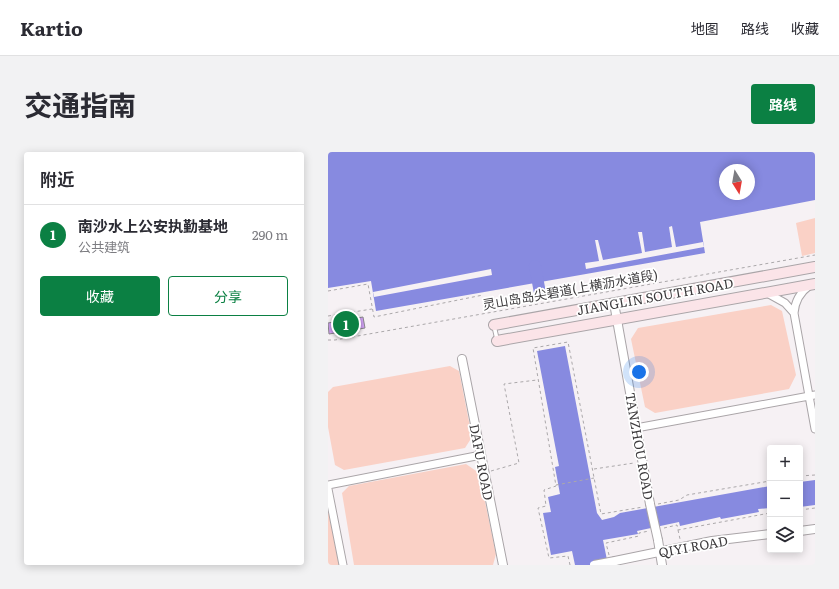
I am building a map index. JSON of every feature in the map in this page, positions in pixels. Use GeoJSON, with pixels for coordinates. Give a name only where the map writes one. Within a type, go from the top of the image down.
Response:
{"type":"FeatureCollection","features":[{"type":"Feature","properties":{"kind":"main road","name":"JIANGLIN SOUTH ROAD"},"geometry":{"type":"LineString","coordinates":[[494,325],[815,267]]}},
{"type":"Feature","properties":{"kind":"main road","name":"JIANGLIN SOUTH ROAD"},"geometry":{"type":"LineString","coordinates":[[497,341],[814,284]]}},
{"type":"Feature","properties":{"kind":"street"},"geometry":{"type":"LineString","coordinates":[[814,284],[804,290],[798,298],[794,313],[812,396],[815,429]]}},
{"type":"Feature","properties":{"kind":"street"},"geometry":{"type":"LineString","coordinates":[[766,293],[785,303],[794,313]]}},
{"type":"Feature","properties":{"kind":"street","name":"TANZHOU ROAD"},"geometry":{"type":"LineString","coordinates":[[614,303],[662,565]]}},
{"type":"Feature","properties":{"kind":"street","name":"DAFU ROAD"},"geometry":{"type":"LineString","coordinates":[[462,359],[503,565]]}},
{"type":"Feature","properties":{"kind":"street"},"geometry":{"type":"LineString","coordinates":[[636,428],[812,396]]}},
{"type":"Feature","properties":{"kind":"street"},"geometry":{"type":"LineString","coordinates":[[328,485],[481,455]]}},
{"type":"Feature","properties":{"kind":"street"},"geometry":{"type":"LineString","coordinates":[[328,488],[343,565]]}},
{"type":"Feature","properties":{"kind":"street"},"geometry":{"type":"LineString","coordinates":[[803,531],[815,529]]}},
{"type":"Feature","properties":{"kind":"street","name":"QIYI ROAD"},"geometry":{"type":"LineString","coordinates":[[594,565],[612,559],[712,541],[767,534]]}},
{"type":"Feature","properties":{"kind":"lane"},"geometry":{"type":"LineString","coordinates":[[494,325],[497,341]]}},
{"type":"Feature","properties":{"kind":"path","name":"灵山岛岛尖碧道(上横沥水道段)"},"geometry":{"type":"LineString","coordinates":[[328,340],[335,340],[815,255]]}},
{"type":"Feature","properties":{"kind":"path"},"geometry":{"type":"LineString","coordinates":[[328,291],[368,284],[374,317],[483,295]]}},
{"type":"Feature","properties":{"kind":"path"},"geometry":{"type":"LineString","coordinates":[[328,316],[372,308]]}},
{"type":"Feature","properties":{"kind":"path"},"geometry":{"type":"LineString","coordinates":[[556,485],[533,348],[568,342],[602,514],[679,500],[687,495],[767,482]]}},
{"type":"Feature","properties":{"kind":"path"},"geometry":{"type":"LineString","coordinates":[[484,472],[519,464],[504,384],[538,380]]}},
{"type":"Feature","properties":{"kind":"path"},"geometry":{"type":"LineString","coordinates":[[593,469],[642,462]]}},
{"type":"Feature","properties":{"kind":"path"},"geometry":{"type":"LineString","coordinates":[[803,476],[815,475]]}},
{"type":"Feature","properties":{"kind":"path"},"geometry":{"type":"LineString","coordinates":[[570,565],[568,556],[549,558],[538,508],[546,506],[544,490],[556,485],[594,478]]}},
{"type":"Feature","properties":{"kind":"path"},"geometry":{"type":"LineString","coordinates":[[803,510],[815,508]]}},
{"type":"Feature","properties":{"kind":"path"},"geometry":{"type":"LineString","coordinates":[[678,530],[767,514]]}},
{"type":"Feature","properties":{"kind":"path"},"geometry":{"type":"LineString","coordinates":[[662,528],[677,525],[681,547]]}},
{"type":"Feature","properties":{"kind":"path"},"geometry":{"type":"LineString","coordinates":[[612,559],[606,543],[640,536],[639,533],[654,530]]}},
{"type":"Feature","properties":{"kind":"shaded area"},"geometry":{"type":"Polygon","coordinates":[[[815,218],[815,253],[802,256],[796,223],[815,218]]]}},
{"type":"Feature","properties":{"kind":"shaded area"},"geometry":{"type":"Polygon","coordinates":[[[771,305],[782,311],[796,375],[789,389],[655,413],[645,407],[631,339],[638,328],[771,305]]]}},
{"type":"Feature","properties":{"kind":"shaded area"},"geometry":{"type":"Polygon","coordinates":[[[450,366],[459,371],[472,437],[465,448],[344,470],[335,465],[328,427],[328,392],[333,387],[450,366]]]}},
{"type":"Feature","properties":{"kind":"shaded area"},"geometry":{"type":"Polygon","coordinates":[[[466,464],[479,473],[496,554],[493,565],[354,565],[342,493],[349,486],[466,464]]]}},
{"type":"Feature","properties":{"kind":"shaded area"},"geometry":{"type":"Polygon","coordinates":[[[328,509],[339,565],[328,565],[328,509]]]}},
{"type":"Feature","properties":{"kind":"water"},"geometry":{"type":"Polygon","coordinates":[[[328,152],[815,152],[815,200],[700,222],[705,253],[376,311],[371,281],[328,288],[328,152]]]}},
{"type":"Feature","properties":{"kind":"water"},"geometry":{"type":"Polygon","coordinates":[[[565,346],[597,513],[602,520],[614,517],[620,513],[767,487],[767,508],[758,509],[759,512],[721,519],[720,517],[680,526],[679,522],[637,531],[638,534],[603,540],[608,565],[575,565],[572,551],[551,555],[543,513],[551,512],[548,497],[560,494],[555,467],[559,466],[537,351],[565,346]]]}},
{"type":"Feature","properties":{"kind":"water"},"geometry":{"type":"Polygon","coordinates":[[[815,480],[815,505],[803,507],[803,482],[815,480]]]}},
{"type":"Feature","properties":{"kind":"pier"},"geometry":{"type":"Polygon","coordinates":[[[672,226],[676,247],[703,242],[704,247],[586,269],[585,263],[599,261],[595,240],[598,240],[603,260],[642,253],[638,232],[642,232],[645,252],[672,247],[669,227],[672,226]]]}},
{"type":"Feature","properties":{"kind":"pier"},"geometry":{"type":"Polygon","coordinates":[[[491,269],[492,275],[374,297],[373,292],[491,269]]]}},
{"type":"Feature","properties":{"kind":"building"},"geometry":{"type":"Polygon","coordinates":[[[363,317],[365,328],[329,334],[328,323],[363,317]]]}},
{"type":"Feature","properties":{"kind":"waterway"},"geometry":{"type":"LineString","coordinates":[[535,266],[540,293]]}},
{"type":"Feature","properties":{"kind":"place","name":"南沙水上公安执勤基地"},"geometry":{"type":"Point","coordinates":[346,324]}}]}
